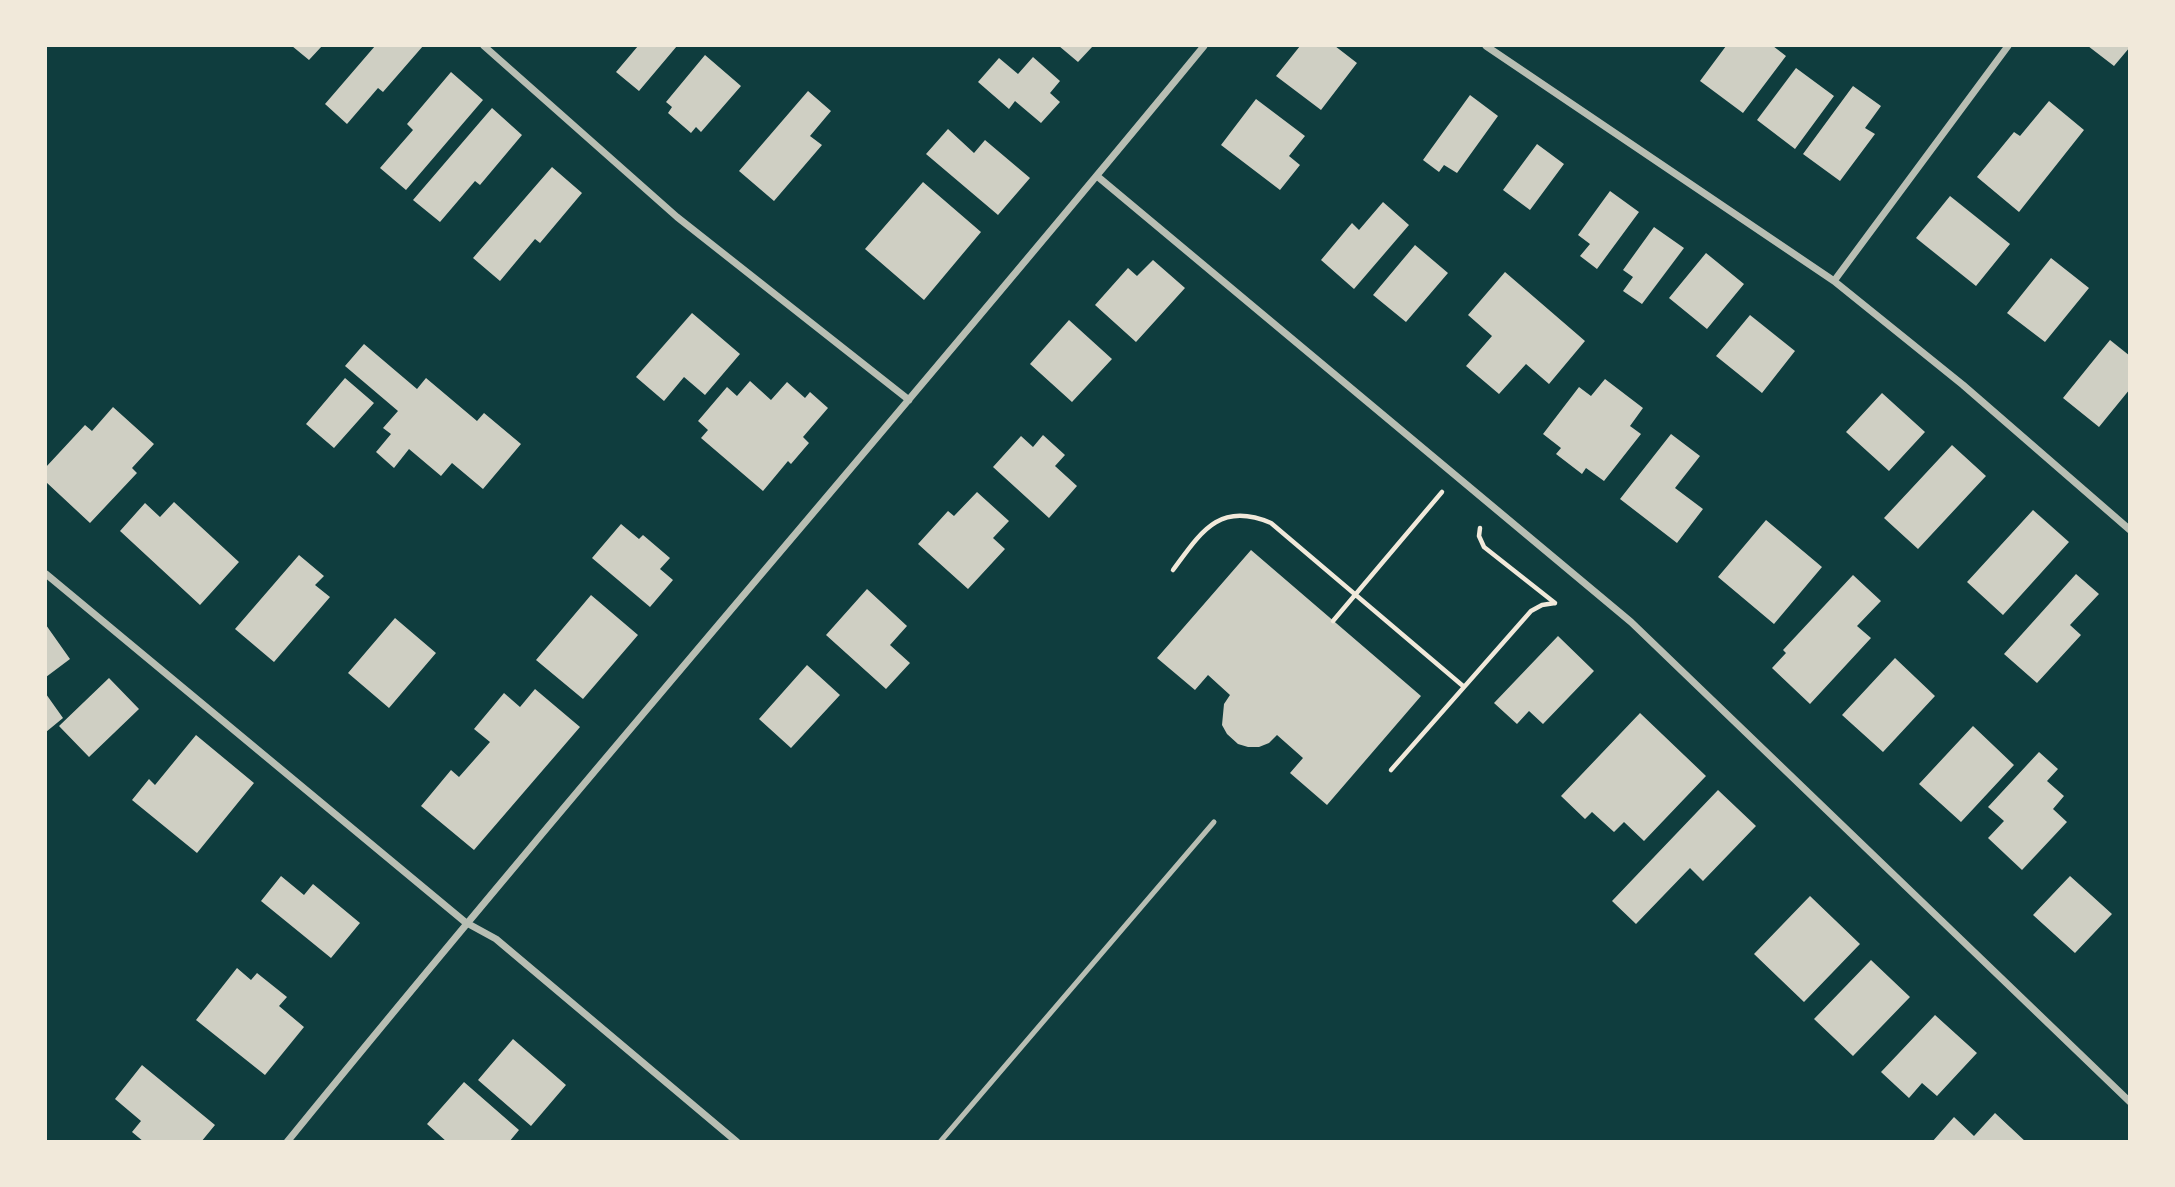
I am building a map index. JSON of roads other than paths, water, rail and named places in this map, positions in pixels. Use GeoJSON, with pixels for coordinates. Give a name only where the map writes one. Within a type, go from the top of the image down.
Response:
{"type":"FeatureCollection","features":[{"type":"Feature","properties":{"kind":"street"},"geometry":{"type":"LineString","coordinates":[[484,46],[677,217],[909,400]]}},
{"type":"Feature","properties":{"kind":"street"},"geometry":{"type":"LineString","coordinates":[[286,1142],[465,922],[909,400],[1204,46]]}},
{"type":"Feature","properties":{"kind":"street"},"geometry":{"type":"LineString","coordinates":[[1486,46],[1833,281],[1963,385],[2130,530]]}},
{"type":"Feature","properties":{"kind":"street"},"geometry":{"type":"LineString","coordinates":[[1833,281],[2008,46]]}},
{"type":"Feature","properties":{"kind":"street"},"geometry":{"type":"LineString","coordinates":[[1097,176],[1631,622],[2130,1102]]}},
{"type":"Feature","properties":{"kind":"street"},"geometry":{"type":"LineString","coordinates":[[46,574],[465,922],[496,939],[737,1142]]}},
{"type":"Feature","properties":{"kind":"lane"},"geometry":{"type":"LineString","coordinates":[[940,1142],[1214,822]]}}]}
